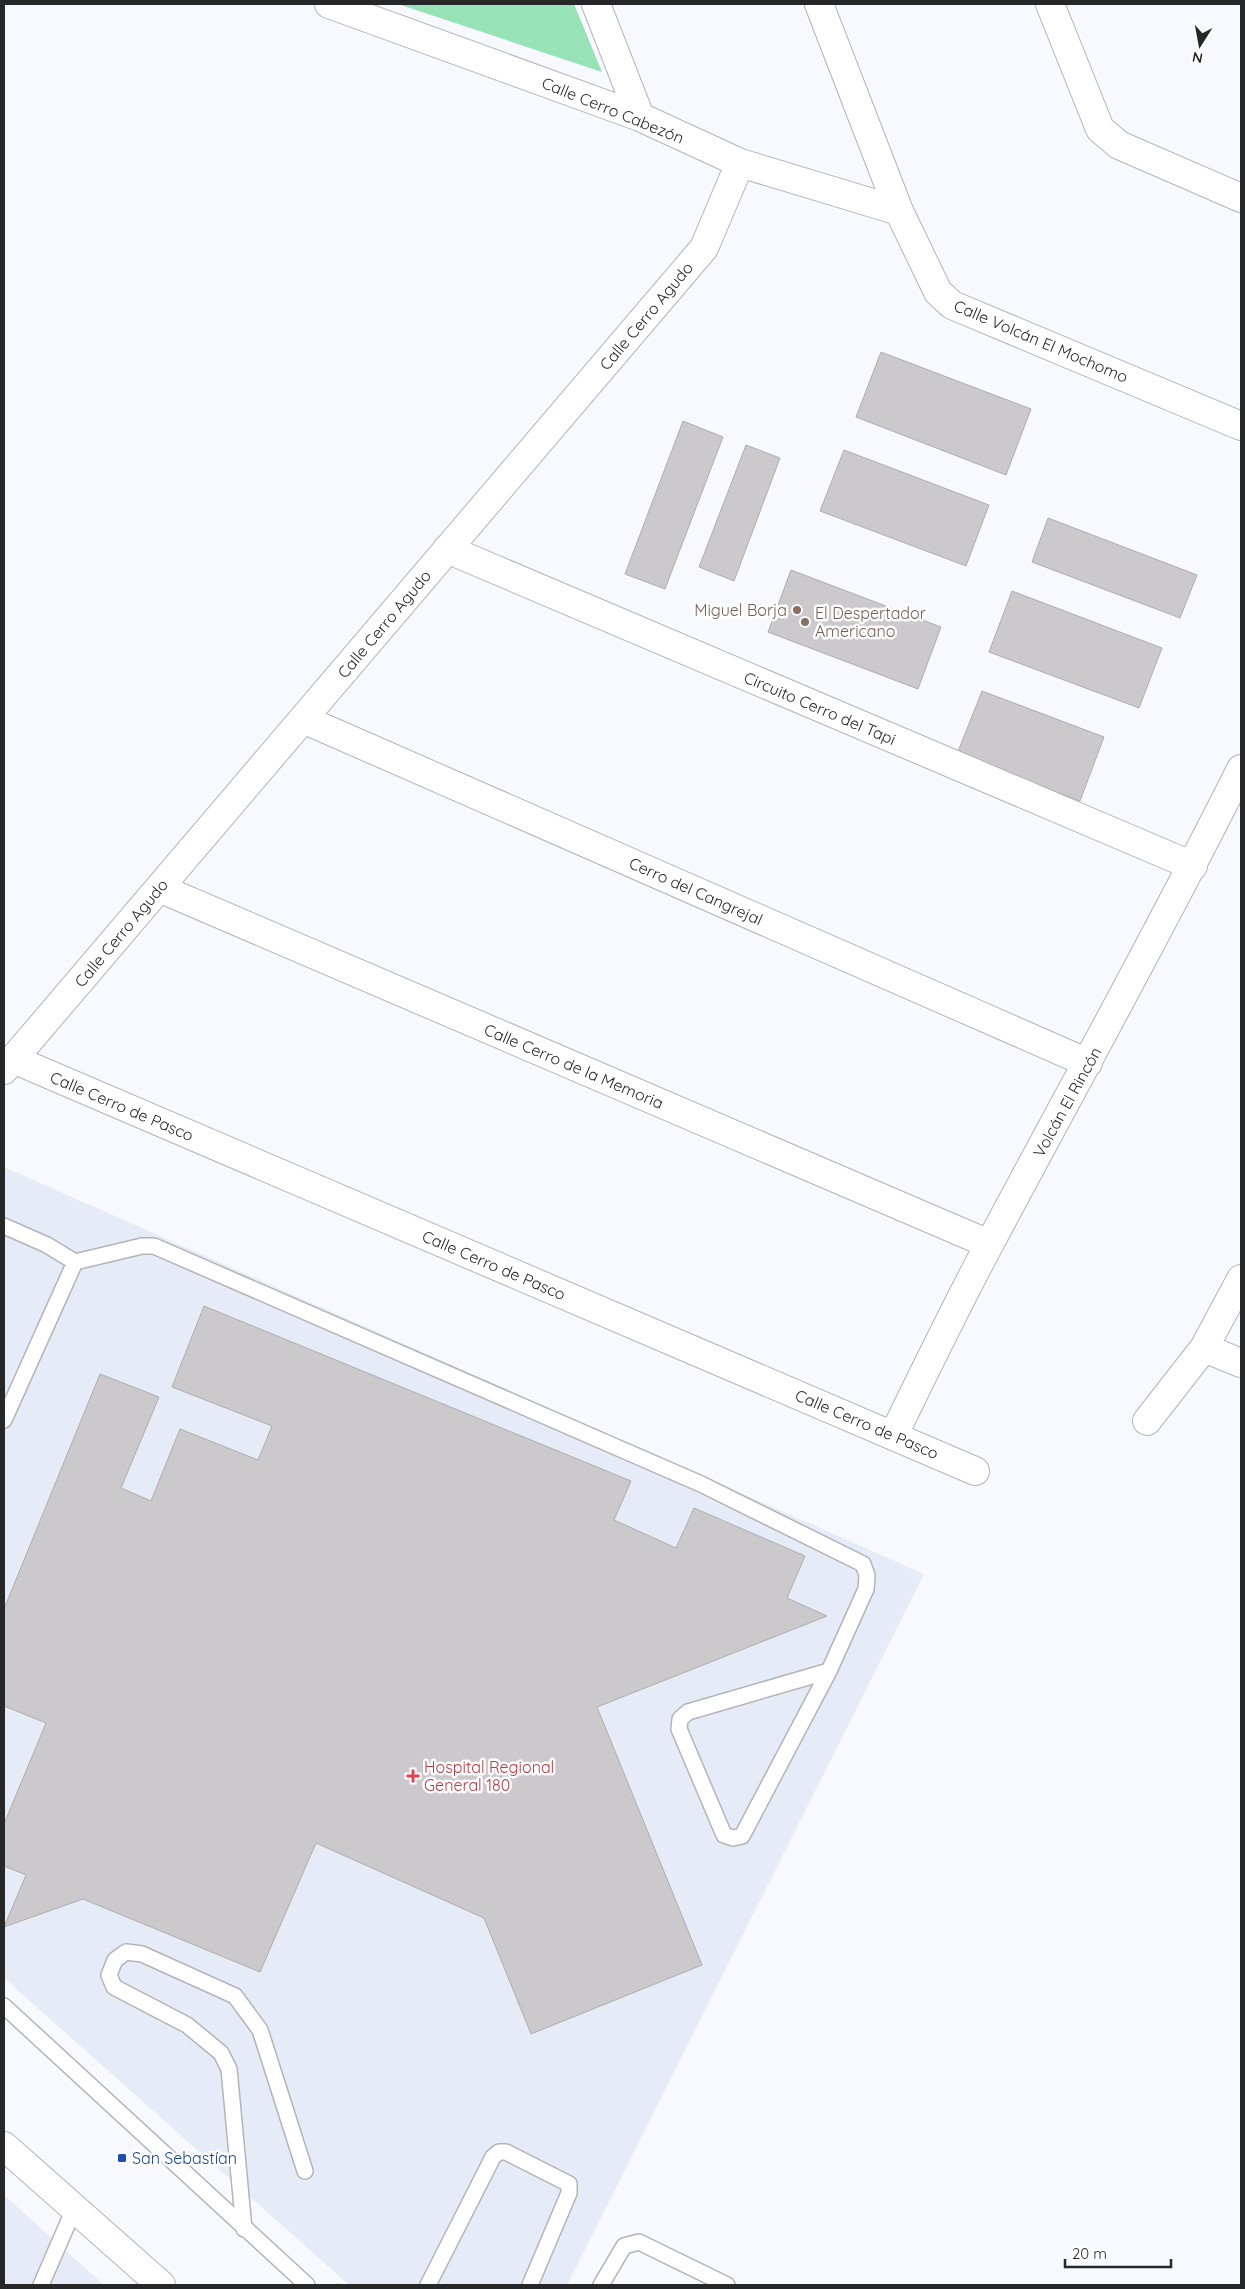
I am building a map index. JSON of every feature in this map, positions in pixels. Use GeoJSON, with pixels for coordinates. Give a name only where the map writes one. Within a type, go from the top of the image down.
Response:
{"type":"FeatureCollection","features":[{"type":"Feature","properties":{"kind":"street","name":"Calle Cerro Cabezón"},"geometry":{"type":"LineString","coordinates":[[328,4],[640,117],[740,163],[899,211]]}},
{"type":"Feature","properties":{"kind":"street"},"geometry":{"type":"LineString","coordinates":[[596,4],[640,117]]}},
{"type":"Feature","properties":{"kind":"street","name":"Calle Volcán El Mochomo"},"geometry":{"type":"LineString","coordinates":[[819,4],[899,211],[938,292],[952,304],[1241,426]]}},
{"type":"Feature","properties":{"kind":"street"},"geometry":{"type":"LineString","coordinates":[[1050,4],[1100,129],[1119,144],[1241,198]]}},
{"type":"Feature","properties":{"kind":"street","name":"Calle Cerro Agudo"},"geometry":{"type":"LineString","coordinates":[[8,1065],[704,248],[740,163]]}},
{"type":"Feature","properties":{"kind":"street","name":"Circuito Cerro del Tapi"},"geometry":{"type":"LineString","coordinates":[[447,550],[1193,866]]}},
{"type":"Feature","properties":{"kind":"street","name":"Cerro del Cangrejal"},"geometry":{"type":"LineString","coordinates":[[303,719],[1088,1063]]}},
{"type":"Feature","properties":{"kind":"street","name":"Volcán El Rincón"},"geometry":{"type":"LineString","coordinates":[[893,1436],[989,1244],[1193,866],[1241,769]]}},
{"type":"Feature","properties":{"kind":"street","name":"Calle Cerro de la Memoria"},"geometry":{"type":"LineString","coordinates":[[159,888],[989,1244]]}},
{"type":"Feature","properties":{"kind":"street","name":"Calle Cerro de Pasco"},"geometry":{"type":"LineString","coordinates":[[8,1065],[975,1471]]}},
{"type":"Feature","properties":{"kind":"street"},"geometry":{"type":"LineString","coordinates":[[1148,1422],[1204,1348],[1241,1279]]}},
{"type":"Feature","properties":{"kind":"street"},"geometry":{"type":"LineString","coordinates":[[1204,1348],[1241,1363]]}},
{"type":"Feature","properties":{"kind":"street"},"geometry":{"type":"LineString","coordinates":[[4,2146],[161,2285]]}},
{"type":"Feature","properties":{"kind":"lane"},"geometry":{"type":"LineString","coordinates":[[4,1226],[47,1245],[75,1262],[142,1246],[154,1246],[701,1484],[863,1564],[867,1575],[866,1589],[829,1671],[742,1836],[733,1838],[724,1835],[679,1729],[680,1718],[688,1712],[829,1671]]}},
{"type":"Feature","properties":{"kind":"lane"},"geometry":{"type":"LineString","coordinates":[[4,1420],[75,1262]]}},
{"type":"Feature","properties":{"kind":"lane"},"geometry":{"type":"LineString","coordinates":[[244,2229],[229,2069],[221,2053],[187,2024],[114,1987],[109,1975],[114,1960],[126,1952],[142,1954],[235,1996],[260,2030],[305,2171]]}},
{"type":"Feature","properties":{"kind":"lane"},"geometry":{"type":"LineString","coordinates":[[4,2006],[307,2285]]}},
{"type":"Feature","properties":{"kind":"lane"},"geometry":{"type":"LineString","coordinates":[[428,2285],[493,2157],[499,2152],[506,2152],[569,2184],[569,2193],[530,2285]]}},
{"type":"Feature","properties":{"kind":"lane"},"geometry":{"type":"LineString","coordinates":[[41,2285],[74,2209]]}},
{"type":"Feature","properties":{"kind":"lane"},"geometry":{"type":"LineString","coordinates":[[601,2285],[624,2246],[639,2242],[727,2285]]}},
{"type":"Feature","properties":{"kind":"shaded area","name":"Hospital Regional General 180"},"geometry":{"type":"Polygon","coordinates":[[[4,1167],[924,1574],[567,2285],[349,2285],[4,1978],[4,1167]]]}},
{"type":"Feature","properties":{"kind":"shaded area"},"geometry":{"type":"Polygon","coordinates":[[[4,2195],[104,2285],[4,2285],[4,2195]]]}},
{"type":"Feature","properties":{"kind":"green space"},"geometry":{"type":"Polygon","coordinates":[[[398,4],[574,4],[602,72],[398,4]]]}},
{"type":"Feature","properties":{"kind":"building"},"geometry":{"type":"Polygon","coordinates":[[[881,352],[1031,409],[1006,475],[856,417],[881,352]]]}},
{"type":"Feature","properties":{"kind":"building"},"geometry":{"type":"Polygon","coordinates":[[[683,421],[723,437],[665,589],[625,574],[683,421]]]}},
{"type":"Feature","properties":{"kind":"building"},"geometry":{"type":"Polygon","coordinates":[[[746,445],[780,458],[734,581],[699,567],[746,445]]]}},
{"type":"Feature","properties":{"kind":"building"},"geometry":{"type":"Polygon","coordinates":[[[844,450],[989,505],[966,566],[820,511],[844,450]]]}},
{"type":"Feature","properties":{"kind":"building"},"geometry":{"type":"Polygon","coordinates":[[[1048,518],[1197,575],[1180,618],[1032,562],[1048,518]]]}},
{"type":"Feature","properties":{"kind":"building"},"geometry":{"type":"Polygon","coordinates":[[[791,570],[941,627],[918,689],[768,632],[791,570]]]}},
{"type":"Feature","properties":{"kind":"building"},"geometry":{"type":"Polygon","coordinates":[[[1012,591],[1162,648],[1139,708],[989,652],[1012,591]]]}},
{"type":"Feature","properties":{"kind":"building"},"geometry":{"type":"Polygon","coordinates":[[[982,691],[1104,737],[1080,801],[957,754],[982,691]]]}},
{"type":"Feature","properties":{"kind":"building"},"geometry":{"type":"Polygon","coordinates":[[[204,1306],[631,1481],[614,1520],[676,1548],[694,1508],[805,1556],[787,1598],[827,1616],[597,1707],[702,1965],[531,2034],[484,1918],[316,1843],[260,1972],[83,1899],[4,1927],[26,1875],[4,1866],[4,1824],[46,1723],[4,1706],[4,1609],[100,1374],[159,1397],[121,1488],[151,1501],[180,1429],[258,1460],[272,1426],[172,1387],[204,1306]]]}},
{"type":"Feature","properties":{"kind":"place","name":"Miguel Borja"},"geometry":{"type":"Point","coordinates":[797,610]}},
{"type":"Feature","properties":{"kind":"place","name":"El Despertador Americano"},"geometry":{"type":"Point","coordinates":[805,622]}},
{"type":"Feature","properties":{"kind":"place","name":"Hospital Regional General 180"},"geometry":{"type":"Point","coordinates":[413,1776]}},
{"type":"Feature","properties":{"kind":"place","name":"San Sebastían"},"geometry":{"type":"Point","coordinates":[122,2158]}}]}
